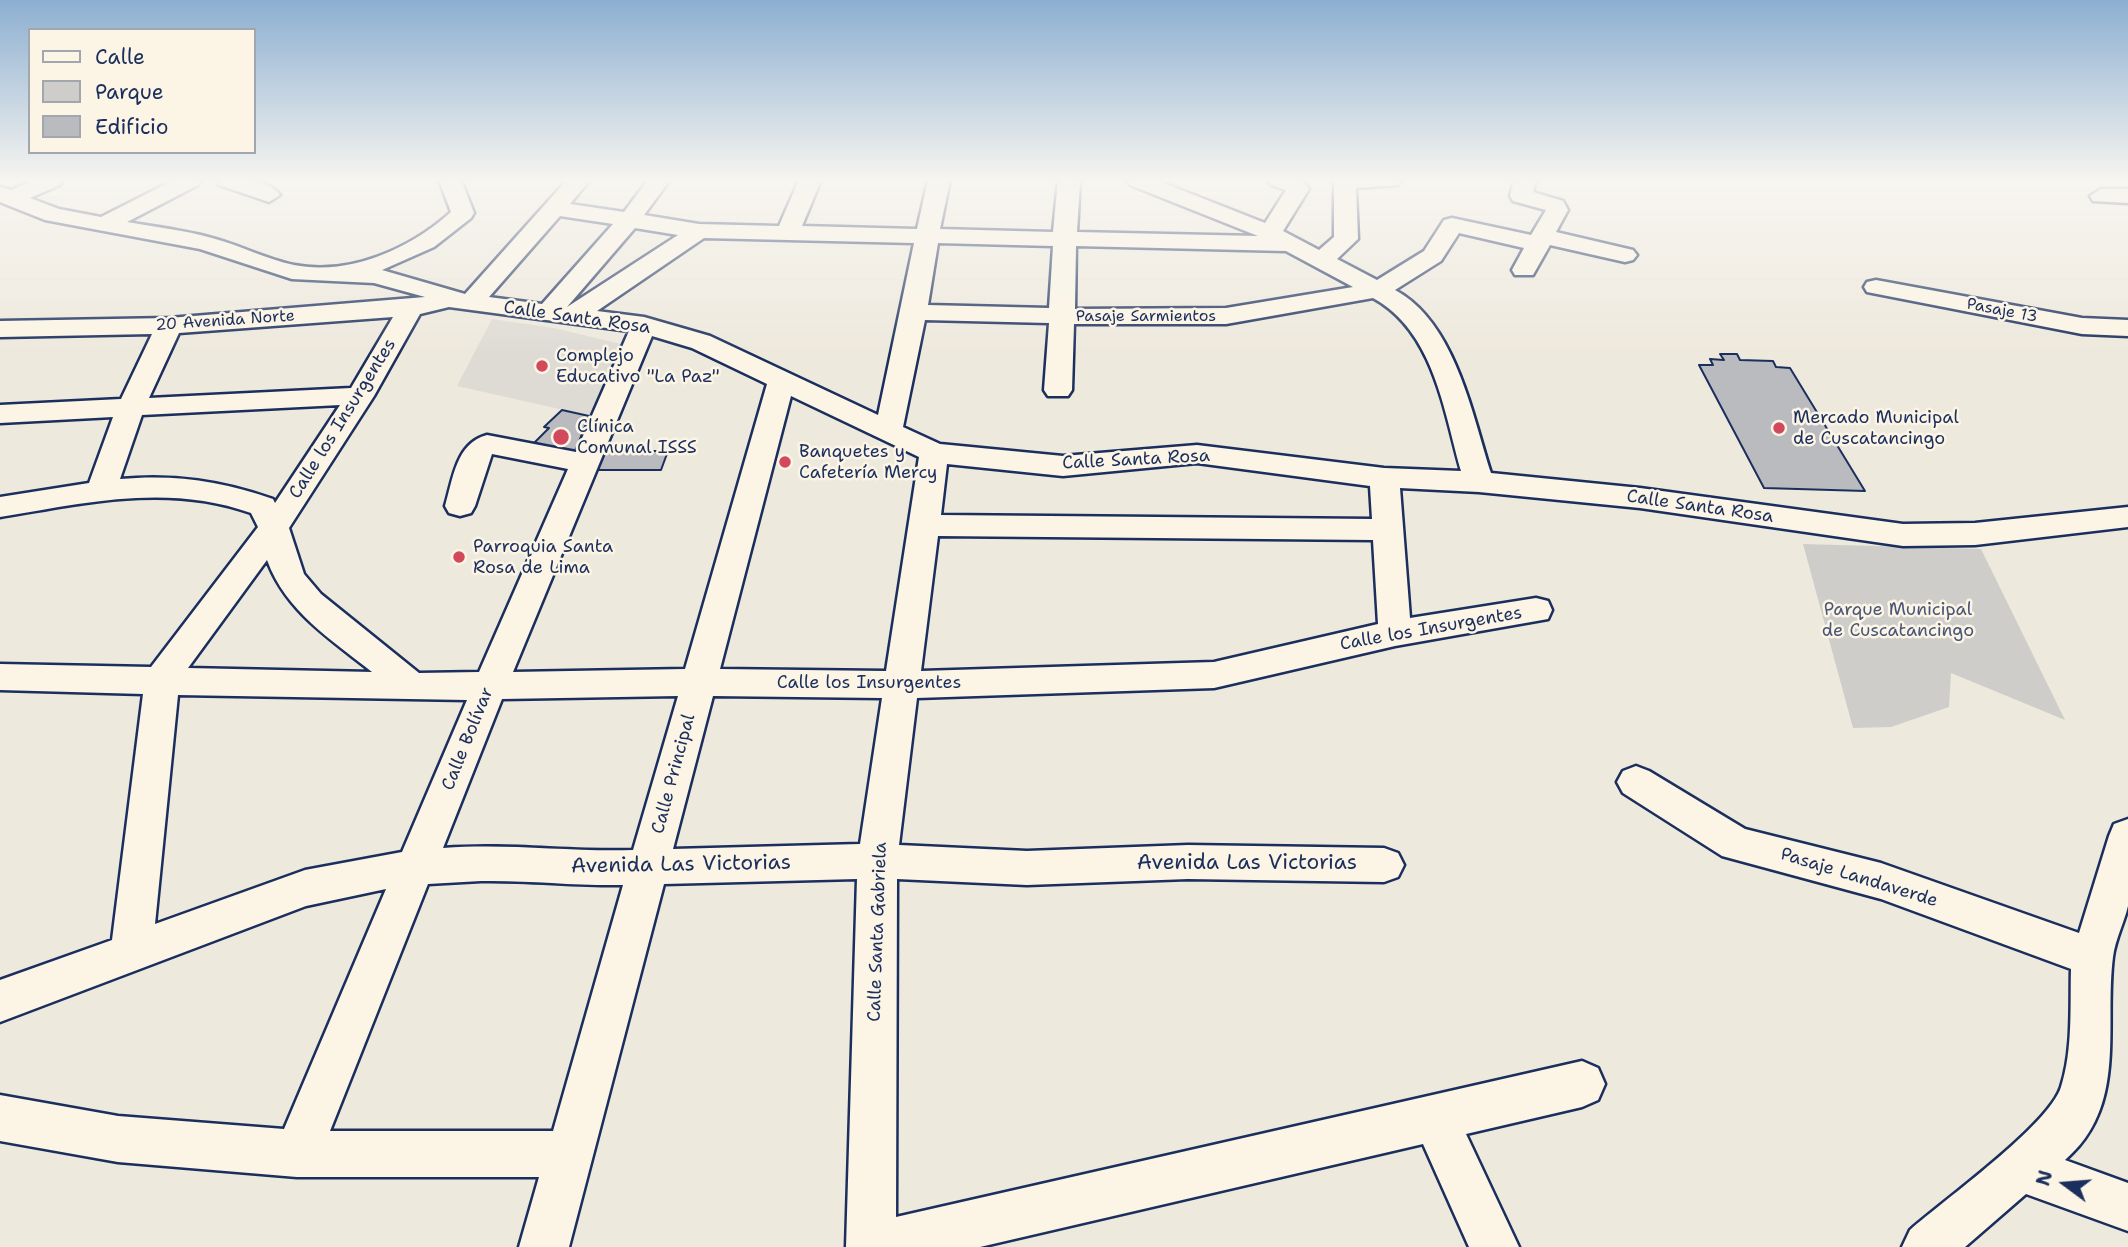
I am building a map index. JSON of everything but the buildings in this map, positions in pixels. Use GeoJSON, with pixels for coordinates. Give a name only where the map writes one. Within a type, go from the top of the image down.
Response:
{"type":"FeatureCollection","features":[{"type":"Feature","properties":{"kind":"street"},"geometry":{"type":"LineString","coordinates":[[178,238],[205,243],[292,272],[353,273],[460,301],[523,238]]}},
{"type":"Feature","properties":{"kind":"street"},"geometry":{"type":"LineString","coordinates":[[353,273],[434,238]]}},
{"type":"Feature","properties":{"kind":"street"},"geometry":{"type":"LineString","coordinates":[[561,315],[616,238]]}},
{"type":"Feature","properties":{"kind":"street"},"geometry":{"type":"LineString","coordinates":[[561,315],[687,238]]}},
{"type":"Feature","properties":{"kind":"street"},"geometry":{"type":"LineString","coordinates":[[888,429],[899,391],[925,238]]}},
{"type":"Feature","properties":{"kind":"street"},"geometry":{"type":"LineString","coordinates":[[980,238],[1197,243],[1280,239],[1378,290],[1419,324],[1442,361],[1479,482]]}},
{"type":"Feature","properties":{"kind":"street"},"geometry":{"type":"LineString","coordinates":[[1197,238],[1197,243]]}},
{"type":"Feature","properties":{"kind":"street"},"geometry":{"type":"LineString","coordinates":[[1322,260],[1346,238]]}},
{"type":"Feature","properties":{"kind":"street"},"geometry":{"type":"LineString","coordinates":[[1378,290],[1433,256],[1444,238]]}},
{"type":"Feature","properties":{"kind":"street"},"geometry":{"type":"LineString","coordinates":[[1530,238],[1625,255]]}},
{"type":"Feature","properties":{"kind":"street"},"geometry":{"type":"LineString","coordinates":[[1058,390],[1063,317],[1063,240]]}},
{"type":"Feature","properties":{"kind":"street"},"geometry":{"type":"LineString","coordinates":[[1524,270],[1541,240]]}},
{"type":"Feature","properties":{"kind":"street","name":"Pasaje 13"},"geometry":{"type":"LineString","coordinates":[[1876,287],[2082,326],[2128,328]]}},
{"type":"Feature","properties":{"kind":"street","name":"Pasaje Sarmientos"},"geometry":{"type":"LineString","coordinates":[[912,312],[1063,317],[1226,316],[1378,290]]}},
{"type":"Feature","properties":{"kind":"street","name":"20 Avenida Norte"},"geometry":{"type":"LineString","coordinates":[[0,329],[169,326],[411,308],[460,301]]}},
{"type":"Feature","properties":{"kind":"street","name":"Calle Santa Rosa"},"geometry":{"type":"LineString","coordinates":[[460,301],[644,325],[701,342],[781,383],[888,429],[934,453],[1063,466],[1197,454],[1257,459],[1384,478],[1479,482],[1640,498],[1903,535],[1975,534],[2128,517]]}},
{"type":"Feature","properties":{"kind":"street","name":"Calle los Insurgentes"},"geometry":{"type":"LineString","coordinates":[[162,678],[274,528],[360,396],[411,308]]}},
{"type":"Feature","properties":{"kind":"street","name":"Calle Bolívar"},"geometry":{"type":"LineString","coordinates":[[297,1154],[489,686],[644,325]]}},
{"type":"Feature","properties":{"kind":"street"},"geometry":{"type":"LineString","coordinates":[[101,491],[130,409],[169,326]]}},
{"type":"Feature","properties":{"kind":"street","name":"Calle Principal"},"geometry":{"type":"LineString","coordinates":[[544,1247],[781,383]]}},
{"type":"Feature","properties":{"kind":"street"},"geometry":{"type":"LineString","coordinates":[[0,414],[360,396]]}},
{"type":"Feature","properties":{"kind":"street"},"geometry":{"type":"LineString","coordinates":[[460,506],[476,452],[487,444],[585,463]]}},
{"type":"Feature","properties":{"kind":"street","name":"Calle Santa Gabriela"},"geometry":{"type":"LineString","coordinates":[[872,1247],[877,861],[934,453]]}},
{"type":"Feature","properties":{"kind":"street"},"geometry":{"type":"LineString","coordinates":[[1384,478],[1395,633]]}},
{"type":"Feature","properties":{"kind":"street"},"geometry":{"type":"LineString","coordinates":[[0,507],[101,491],[147,487],[201,487],[262,506],[274,528],[284,565],[297,588],[314,607],[390,664],[411,687]]}},
{"type":"Feature","properties":{"kind":"street"},"geometry":{"type":"LineString","coordinates":[[924,525],[1389,530]]}},
{"type":"Feature","properties":{"kind":"street","name":"Calle los Insurgentes"},"geometry":{"type":"LineString","coordinates":[[0,677],[162,678],[411,687],[699,681],[902,685],[1214,675],[1395,633],[1536,610]]}},
{"type":"Feature","properties":{"kind":"street"},"geometry":{"type":"LineString","coordinates":[[131,952],[162,678]]}},
{"type":"Feature","properties":{"kind":"street","name":"Pasaje Landaverde"},"geometry":{"type":"LineString","coordinates":[[1636,782],[1736,844],[1881,881],[2092,957]]}},
{"type":"Feature","properties":{"kind":"street"},"geometry":{"type":"LineString","coordinates":[[1927,1247],[2061,1133],[2083,1093],[2091,1032],[2092,957],[2117,909],[2128,836]]}},
{"type":"Feature","properties":{"kind":"street","name":"Avenida Las Victorias"},"geometry":{"type":"LineString","coordinates":[[0,1001],[305,888],[343,878],[415,869],[537,863],[570,869],[877,861],[1027,868],[1198,862],[1384,865]]}},
{"type":"Feature","properties":{"kind":"street"},"geometry":{"type":"LineString","coordinates":[[872,1247],[1582,1084]]}},
{"type":"Feature","properties":{"kind":"street"},"geometry":{"type":"LineString","coordinates":[[0,1118],[118,1139],[297,1154],[570,1154]]}},
{"type":"Feature","properties":{"kind":"street"},"geometry":{"type":"LineString","coordinates":[[1435,1118],[1494,1247]]}},
{"type":"Feature","properties":{"kind":"street"},"geometry":{"type":"LineString","coordinates":[[2020,1168],[2128,1208]]}},
{"type":"Feature","properties":{"kind":"shaded area","name":"Complejo Educativo \"La Paz\""},"geometry":{"type":"Polygon","coordinates":[[[492,319],[554,328],[625,345],[595,417],[457,386],[492,319]]]}},
{"type":"Feature","properties":{"kind":"green space","name":"Parque Municipal de Cuscatancingo"},"geometry":{"type":"Polygon","coordinates":[[[1803,544],[1981,549],[2065,720],[1951,673],[1949,707],[1891,727],[1853,728],[1803,544]]]}},
{"type":"Feature","properties":{"kind":"place","name":"Complejo Educativo \"La Paz\""},"geometry":{"type":"Point","coordinates":[542,366]}},
{"type":"Feature","properties":{"kind":"place","name":"Mercado Municipal de Cuscatancingo"},"geometry":{"type":"Point","coordinates":[1779,428]}},
{"type":"Feature","properties":{"kind":"place","name":"Clínica Comunal ISSS"},"geometry":{"type":"Point","coordinates":[561,437]}},
{"type":"Feature","properties":{"kind":"place","name":"Banquetes y Cafetería Mercy"},"geometry":{"type":"Point","coordinates":[785,462]}},
{"type":"Feature","properties":{"kind":"place","name":"Parroquia Santa Rosa de Lima"},"geometry":{"type":"Point","coordinates":[459,557]}}]}
